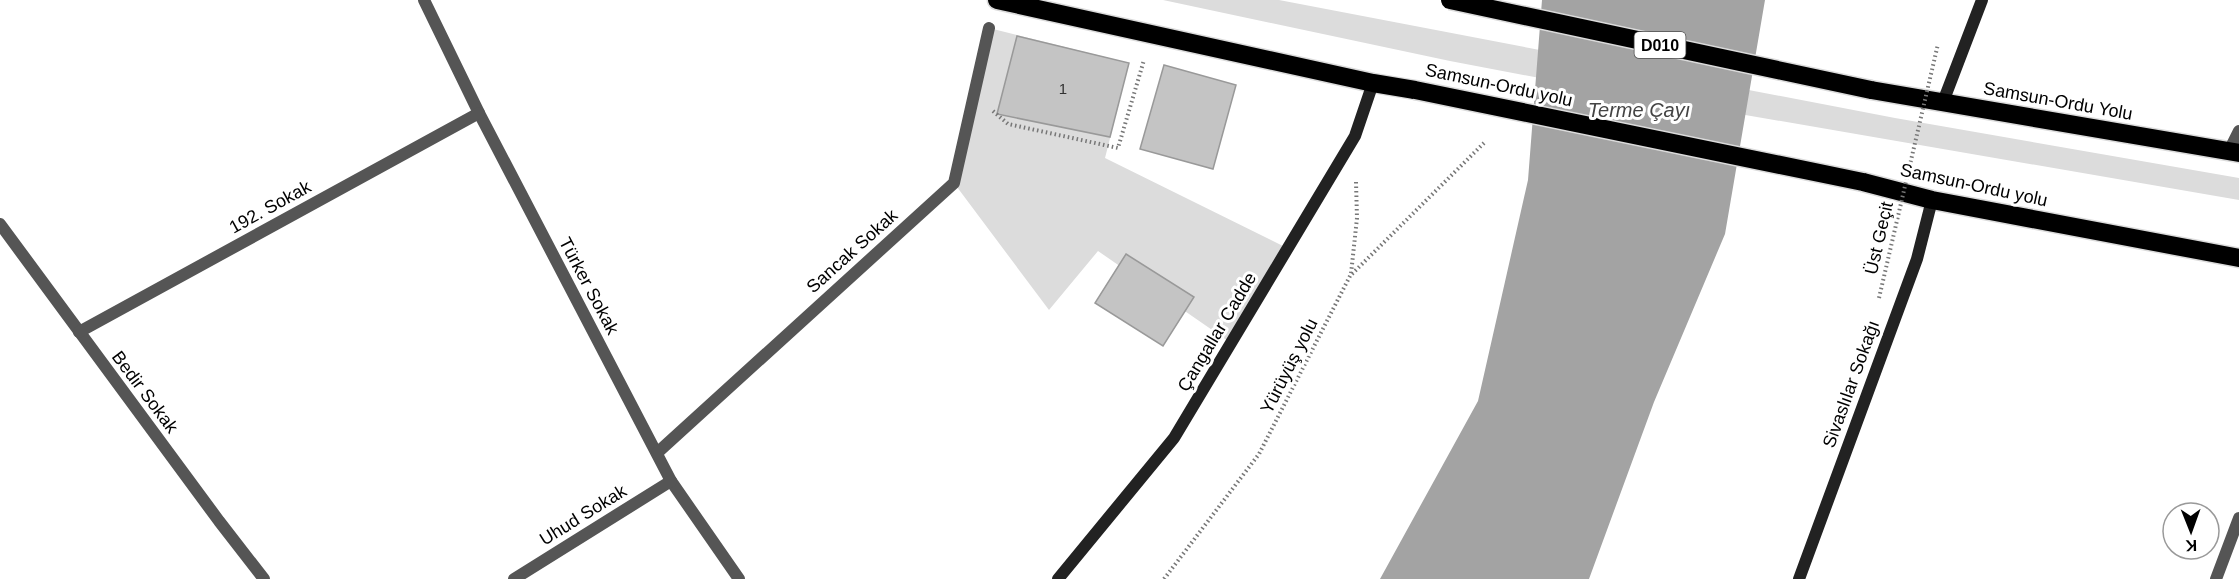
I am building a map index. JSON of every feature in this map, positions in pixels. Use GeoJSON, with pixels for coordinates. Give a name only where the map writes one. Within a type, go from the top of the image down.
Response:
{"type":"FeatureCollection","features":[{"type":"Feature","properties":{"kind":"highway","name":"Samsun-Ordu yolu"},"geometry":{"type":"LineString","coordinates":[[997,0],[1373,83],[1863,182],[1932,200],[2239,258]]}},
{"type":"Feature","properties":{"kind":"highway","name":"Samsun-Ordu Yolu"},"geometry":{"type":"LineString","coordinates":[[1450,0],[1871,90],[2234,152]]}},
{"type":"Feature","properties":{"kind":"street","name":"Türker Sokak"},"geometry":{"type":"LineString","coordinates":[[423,0],[479,114],[671,481],[739,579]]}},
{"type":"Feature","properties":{"kind":"street"},"geometry":{"type":"LineString","coordinates":[[1943,102],[1982,0]]}},
{"type":"Feature","properties":{"kind":"street","name":"Sancak Sokak"},"geometry":{"type":"LineString","coordinates":[[657,453],[954,183],[989,28]]}},
{"type":"Feature","properties":{"kind":"street","name":"Çangallar Cadde"},"geometry":{"type":"LineString","coordinates":[[1058,579],[1174,438],[1355,136],[1373,83]]}},
{"type":"Feature","properties":{"kind":"street","name":"192. Sokak"},"geometry":{"type":"LineString","coordinates":[[79,332],[479,114]]}},
{"type":"Feature","properties":{"kind":"street"},"geometry":{"type":"LineString","coordinates":[[2234,152],[2239,131]]}},
{"type":"Feature","properties":{"kind":"street","name":"Sivaslılar Sokağı"},"geometry":{"type":"LineString","coordinates":[[1799,579],[1917,259],[1932,200]]}},
{"type":"Feature","properties":{"kind":"street","name":"Bedir Sokak"},"geometry":{"type":"LineString","coordinates":[[0,224],[264,579]]}},
{"type":"Feature","properties":{"kind":"street","name":"Uhud Sokak"},"geometry":{"type":"LineString","coordinates":[[514,579],[671,481]]}},
{"type":"Feature","properties":{"kind":"street"},"geometry":{"type":"LineString","coordinates":[[2216,579],[2239,518]]}},
{"type":"Feature","properties":{"kind":"path"},"geometry":{"type":"LineString","coordinates":[[974,94],[1008,124],[1118,148],[1151,33]]}},
{"type":"Feature","properties":{"kind":"path","name":"Üst Geçit"},"geometry":{"type":"LineString","coordinates":[[1879,298],[1938,44]]}},
{"type":"Feature","properties":{"kind":"path","name":"Yürüyüş yolu"},"geometry":{"type":"LineString","coordinates":[[1164,579],[1259,454],[1352,274],[1358,218],[1355,136]]}},
{"type":"Feature","properties":{"kind":"path"},"geometry":{"type":"LineString","coordinates":[[1352,274],[1486,141]]}},
{"type":"Feature","properties":{"kind":"shaded area"},"geometry":{"type":"Polygon","coordinates":[[[1163,0],[1279,0],[1895,118],[2239,178],[2239,200],[1618,93],[1450,61],[1163,0]]]}},
{"type":"Feature","properties":{"kind":"shaded area"},"geometry":{"type":"Polygon","coordinates":[[[989,28],[1129,63],[1105,158],[1283,246],[1231,343],[1098,251],[1049,310],[954,183],[989,28]]]}},
{"type":"Feature","properties":{"kind":"water","name":"Terme Çayı"},"geometry":{"type":"Polygon","coordinates":[[[1542,0],[1765,0],[1725,234],[1654,402],[1589,579],[1380,579],[1478,401],[1528,180],[1542,0]]]}},
{"type":"Feature","properties":{"kind":"building"},"geometry":{"type":"Polygon","coordinates":[[[1017,36],[1129,63],[1110,137],[997,114],[1017,36]]]}},
{"type":"Feature","properties":{"kind":"building"},"geometry":{"type":"Polygon","coordinates":[[[1164,65],[1236,85],[1213,169],[1140,149],[1164,65]]]}},
{"type":"Feature","properties":{"kind":"building"},"geometry":{"type":"Polygon","coordinates":[[[1126,254],[1194,297],[1163,346],[1095,303],[1126,254]]]}}]}
